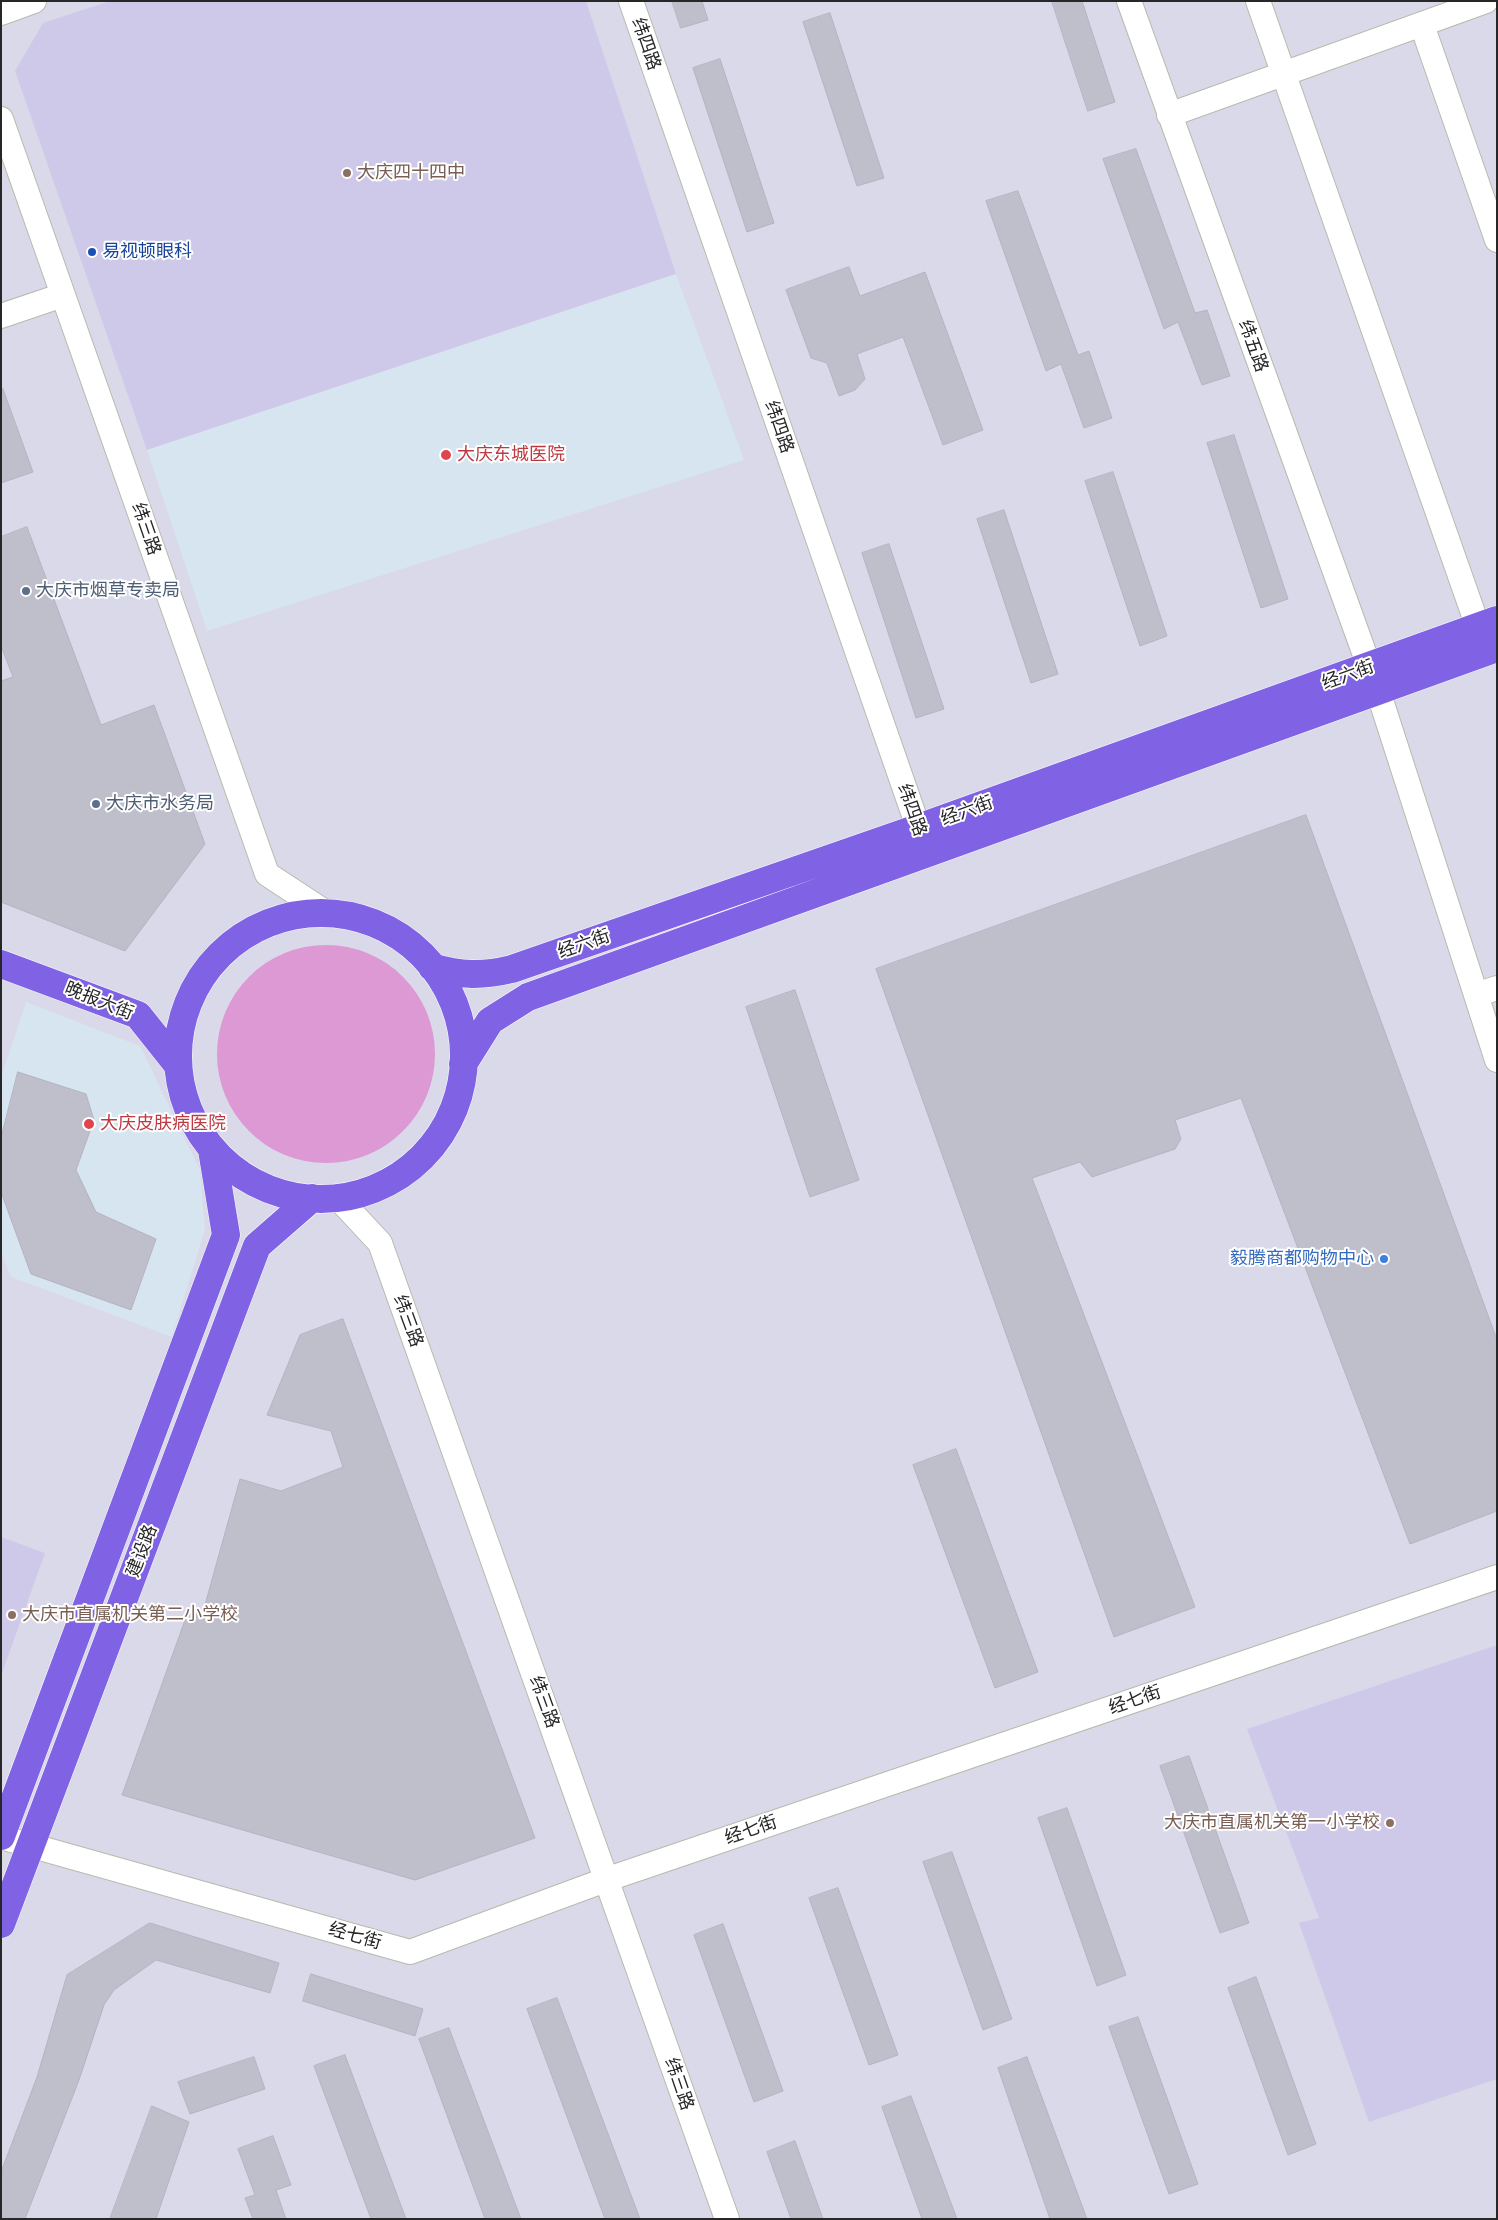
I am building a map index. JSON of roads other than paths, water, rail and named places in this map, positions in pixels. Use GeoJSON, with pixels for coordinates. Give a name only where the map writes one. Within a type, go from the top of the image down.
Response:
{"type":"FeatureCollection","features":[{"type":"Feature","properties":{"kind":"main road","name":"经六街"},"geometry":{"type":"LineString","coordinates":[[1374,679],[1487,624]]}},
{"type":"Feature","properties":{"kind":"main road","name":"经六街"},"geometry":{"type":"LineString","coordinates":[[464,1064],[490,1021],[528,998],[922,841],[1374,679],[1497,648]]}},
{"type":"Feature","properties":{"kind":"main road","name":"经六街"},"geometry":{"type":"LineString","coordinates":[[432,967],[468,976],[487,975],[512,969],[922,841]]}},
{"type":"Feature","properties":{"kind":"main road"},"geometry":{"type":"LineString","coordinates":[[325,912],[372,921],[413,945],[432,967],[444,982],[462,1026],[464,1074],[450,1120],[422,1159],[384,1186],[339,1199],[312,1198],[292,1197],[248,1180],[212,1150],[188,1110],[178,1064],[182,1017],[202,974],[236,940],[278,918],[325,912]]}},
{"type":"Feature","properties":{"kind":"main road","name":"晚报大街"},"geometry":{"type":"LineString","coordinates":[[1,964],[138,1015],[178,1064]]}},
{"type":"Feature","properties":{"kind":"main road","name":"建设路"},"geometry":{"type":"LineString","coordinates":[[1,1836],[226,1235],[212,1150]]}},
{"type":"Feature","properties":{"kind":"main road","name":"建设路"},"geometry":{"type":"LineString","coordinates":[[1,1924],[257,1246],[312,1198]]}},
{"type":"Feature","properties":{"kind":"street"},"geometry":{"type":"LineString","coordinates":[[1,13],[34,1]]}},
{"type":"Feature","properties":{"kind":"street","name":"纬四路"},"geometry":{"type":"LineString","coordinates":[[631,1],[922,841]]}},
{"type":"Feature","properties":{"kind":"street","name":"纬五路"},"geometry":{"type":"LineString","coordinates":[[1128,1],[1486,991],[1497,1060]]}},
{"type":"Feature","properties":{"kind":"street"},"geometry":{"type":"LineString","coordinates":[[1258,1],[1282,73],[1487,624]]}},
{"type":"Feature","properties":{"kind":"street"},"geometry":{"type":"LineString","coordinates":[[1169,115],[1486,1]]}},
{"type":"Feature","properties":{"kind":"street"},"geometry":{"type":"LineString","coordinates":[[1422,25],[1497,240]]}},
{"type":"Feature","properties":{"kind":"street","name":"纬三路"},"geometry":{"type":"LineString","coordinates":[[1,119],[267,874],[325,912]]}},
{"type":"Feature","properties":{"kind":"street"},"geometry":{"type":"LineString","coordinates":[[1,316],[63,295]]}},
{"type":"Feature","properties":{"kind":"street","name":"纬三路"},"geometry":{"type":"LineString","coordinates":[[339,1199],[380,1243],[608,1879],[727,2219]]}},
{"type":"Feature","properties":{"kind":"street","name":"经七街"},"geometry":{"type":"LineString","coordinates":[[1,1836],[30,1846],[410,1952],[608,1879],[1497,1577]]}},
{"type":"Feature","properties":{"kind":"place","name":"大庆四十四中"},"geometry":{"type":"Point","coordinates":[347,173]}},
{"type":"Feature","properties":{"kind":"place","name":"易视顿眼科"},"geometry":{"type":"Point","coordinates":[92,252]}},
{"type":"Feature","properties":{"kind":"place","name":"大庆东城医院"},"geometry":{"type":"Point","coordinates":[446,455]}},
{"type":"Feature","properties":{"kind":"place","name":"大庆市烟草专卖局"},"geometry":{"type":"Point","coordinates":[26,591]}},
{"type":"Feature","properties":{"kind":"place","name":"大庆市水务局"},"geometry":{"type":"Point","coordinates":[96,804]}},
{"type":"Feature","properties":{"kind":"place","name":"大庆皮肤病医院"},"geometry":{"type":"Point","coordinates":[89,1124]}},
{"type":"Feature","properties":{"kind":"place","name":"毅腾商都购物中心"},"geometry":{"type":"Point","coordinates":[1384,1259]}},
{"type":"Feature","properties":{"kind":"place","name":"大庆市直属机关第二小学校"},"geometry":{"type":"Point","coordinates":[12,1615]}},
{"type":"Feature","properties":{"kind":"place","name":"大庆市直属机关第一小学校"},"geometry":{"type":"Point","coordinates":[1390,1823]}}]}
